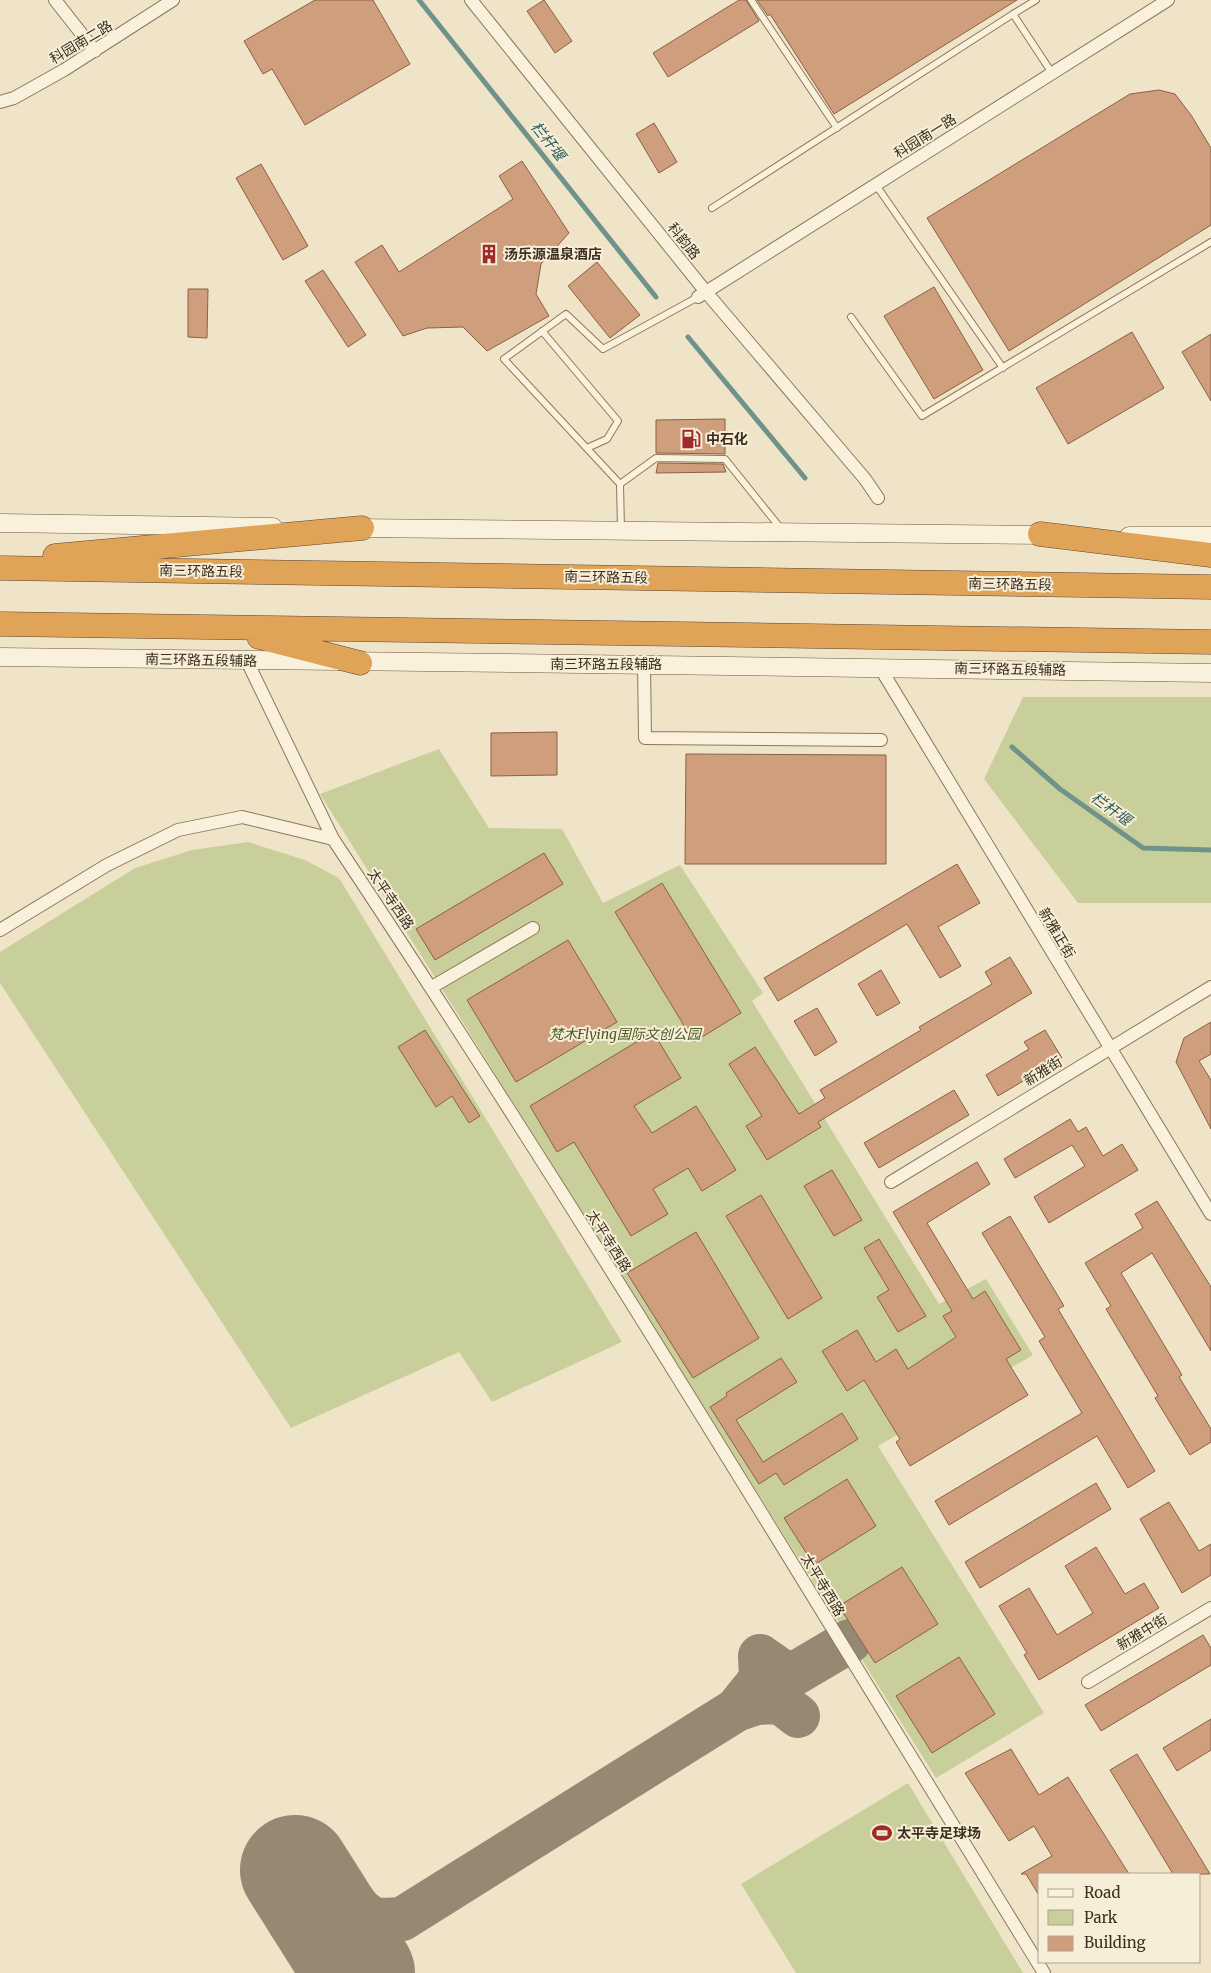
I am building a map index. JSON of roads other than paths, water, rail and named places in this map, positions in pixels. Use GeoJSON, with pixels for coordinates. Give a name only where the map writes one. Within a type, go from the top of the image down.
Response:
{"type":"FeatureCollection","features":[{"type":"Feature","properties":{"kind":"highway"},"geometry":{"type":"LineString","coordinates":[[0,560],[362,528]]}},
{"type":"Feature","properties":{"kind":"highway"},"geometry":{"type":"LineString","coordinates":[[1040,534],[1211,555]]}},
{"type":"Feature","properties":{"kind":"highway","name":"南三环路五段"},"geometry":{"type":"LineString","coordinates":[[0,568],[1211,587]]}},
{"type":"Feature","properties":{"kind":"highway"},"geometry":{"type":"LineString","coordinates":[[0,624],[1211,642]]}},
{"type":"Feature","properties":{"kind":"highway"},"geometry":{"type":"LineString","coordinates":[[221,627],[360,663]]}},
{"type":"Feature","properties":{"kind":"main road"},"geometry":{"type":"LineString","coordinates":[[0,523],[1211,536]]}},
{"type":"Feature","properties":{"kind":"main road","name":"南三环路五段辅路"},"geometry":{"type":"LineString","coordinates":[[0,657],[360,663],[879,666],[1211,673]]}},
{"type":"Feature","properties":{"kind":"street"},"geometry":{"type":"LineString","coordinates":[[55,0],[95,52]]}},
{"type":"Feature","properties":{"kind":"street","name":"科园南二路"},"geometry":{"type":"LineString","coordinates":[[0,102],[14,98],[95,52],[174,0]]}},
{"type":"Feature","properties":{"kind":"street","name":"科韵路"},"geometry":{"type":"LineString","coordinates":[[471,0],[702,294],[865,479],[878,498]]}},
{"type":"Feature","properties":{"kind":"street","name":"科园南一路"},"geometry":{"type":"LineString","coordinates":[[702,294],[1168,0]]}},
{"type":"Feature","properties":{"kind":"street","name":"太平寺西路"},"geometry":{"type":"LineString","coordinates":[[247,661],[333,839],[432,987],[754,1501],[1044,1973]]}},
{"type":"Feature","properties":{"kind":"street"},"geometry":{"type":"LineString","coordinates":[[644,664],[645,738],[881,740]]}},
{"type":"Feature","properties":{"kind":"street","name":"新雅正街"},"geometry":{"type":"LineString","coordinates":[[879,666],[1211,1214]]}},
{"type":"Feature","properties":{"kind":"street"},"geometry":{"type":"LineString","coordinates":[[0,930],[107,865],[178,830],[242,817],[333,839]]}},
{"type":"Feature","properties":{"kind":"street"},"geometry":{"type":"LineString","coordinates":[[432,987],[533,928]]}},
{"type":"Feature","properties":{"kind":"street","name":"新雅街"},"geometry":{"type":"LineString","coordinates":[[891,1182],[1211,987]]}},
{"type":"Feature","properties":{"kind":"street","name":"新雅中街"},"geometry":{"type":"LineString","coordinates":[[1088,1682],[1211,1608]]}},
{"type":"Feature","properties":{"kind":"lane"},"geometry":{"type":"LineString","coordinates":[[751,0],[837,128]]}},
{"type":"Feature","properties":{"kind":"lane"},"geometry":{"type":"LineString","coordinates":[[712,208],[1036,0]]}},
{"type":"Feature","properties":{"kind":"lane"},"geometry":{"type":"LineString","coordinates":[[1013,14],[1052,73]]}},
{"type":"Feature","properties":{"kind":"lane"},"geometry":{"type":"LineString","coordinates":[[876,185],[1003,368]]}},
{"type":"Feature","properties":{"kind":"lane"},"geometry":{"type":"LineString","coordinates":[[851,317],[922,416],[1211,242]]}},
{"type":"Feature","properties":{"kind":"lane"},"geometry":{"type":"LineString","coordinates":[[621,531],[620,484],[504,359],[566,314],[603,349],[702,294]]}},
{"type":"Feature","properties":{"kind":"lane"},"geometry":{"type":"LineString","coordinates":[[542,331],[618,420],[608,439],[586,448]]}},
{"type":"Feature","properties":{"kind":"lane"},"geometry":{"type":"LineString","coordinates":[[620,484],[656,458],[725,460],[783,532]]}},
{"type":"Feature","properties":{"kind":"waterway","name":"栏杆堰"},"geometry":{"type":"LineString","coordinates":[[419,0],[656,297]]}},
{"type":"Feature","properties":{"kind":"waterway","name":"栏杆堰"},"geometry":{"type":"LineString","coordinates":[[688,337],[805,478]]}},
{"type":"Feature","properties":{"kind":"waterway","name":"栏杆堰"},"geometry":{"type":"LineString","coordinates":[[1012,747],[1060,789],[1143,848],[1211,850]]}},
{"type":"Feature","properties":{"kind":"place","name":"汤乐源温泉酒店"},"geometry":{"type":"Point","coordinates":[489,254]}},
{"type":"Feature","properties":{"kind":"place","name":"中石化"},"geometry":{"type":"Point","coordinates":[691,439]}},
{"type":"Feature","properties":{"kind":"place","name":"太平寺足球场"},"geometry":{"type":"Point","coordinates":[882,1833]}},
{"type":"Feature","properties":{"kind":"park label","name":"梵木Flying国际文创公园"},"geometry":{"type":"Point","coordinates":[625,1034]}}]}
